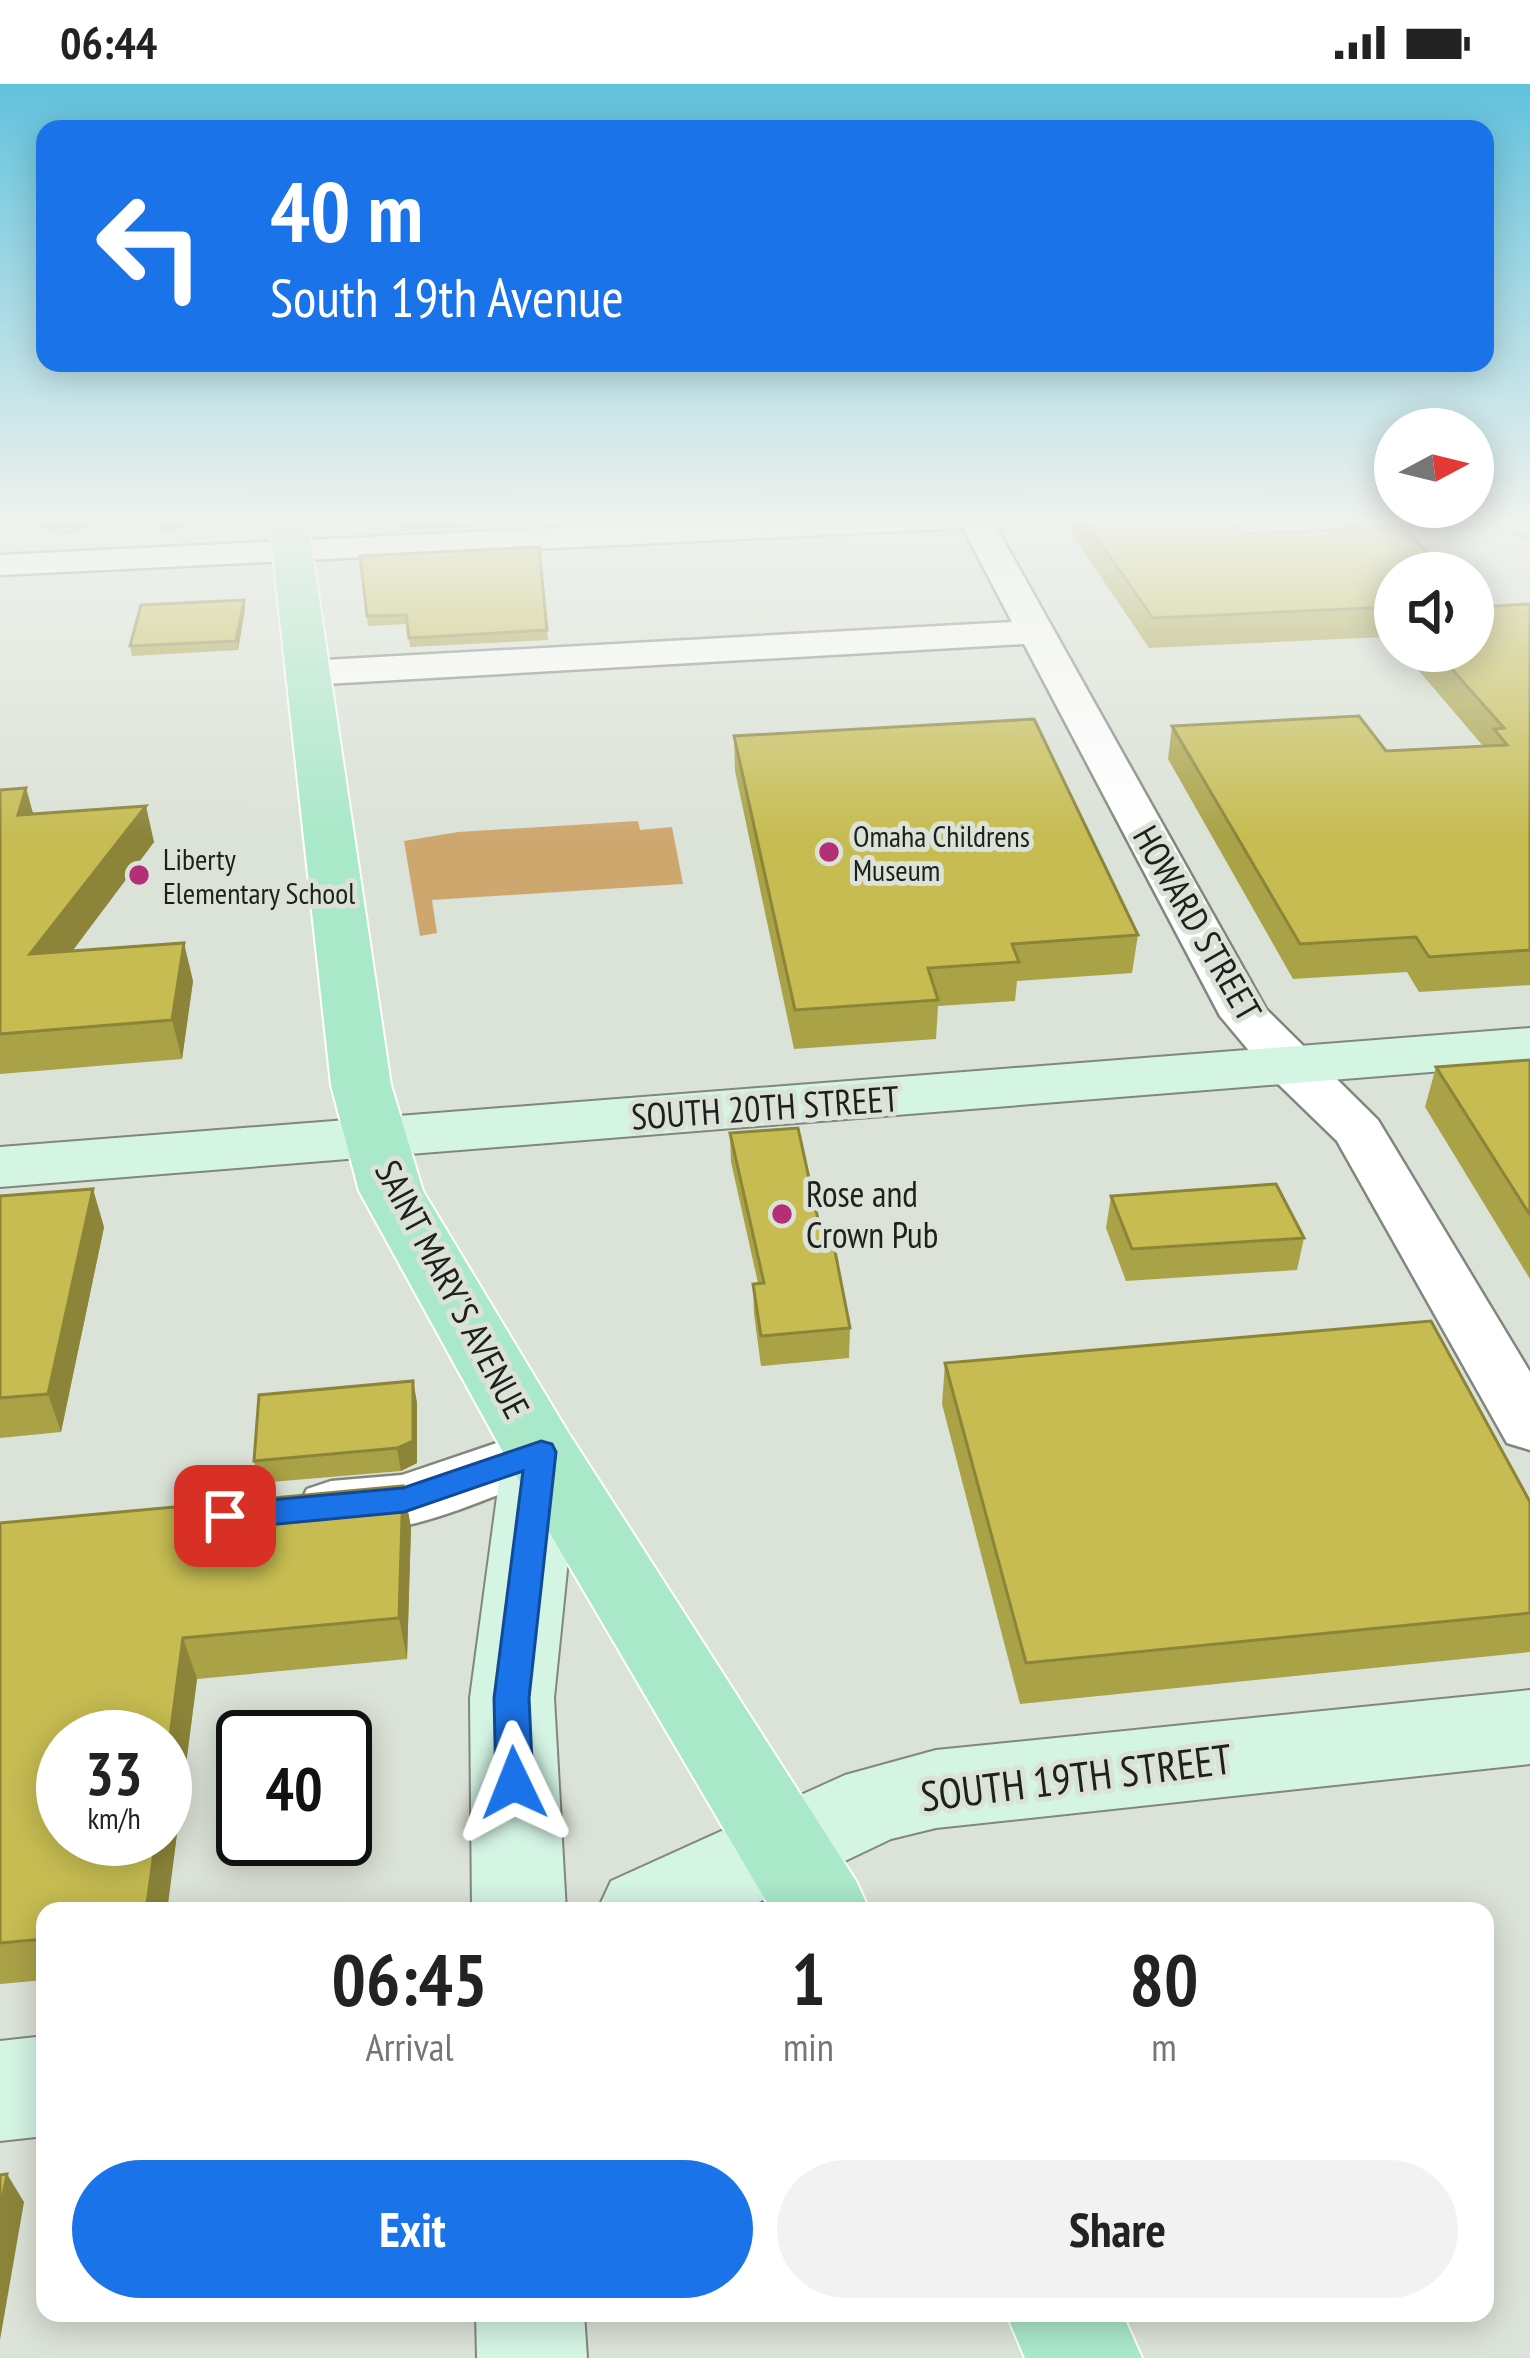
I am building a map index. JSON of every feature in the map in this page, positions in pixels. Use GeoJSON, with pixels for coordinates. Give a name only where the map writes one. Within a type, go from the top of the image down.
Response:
{"type":"FeatureCollection","features":[{"type":"Feature","properties":{"kind":"main road","name":"SAINT MARY'S AVENUE"},"geometry":{"type":"LineString","coordinates":[[301,624],[361,1085],[392,1190],[541,1452],[803,1877]]}},
{"type":"Feature","properties":{"kind":"main road","name":"SOUTH 20TH STREET"},"geometry":{"type":"LineString","coordinates":[[0,1167],[1530,1046]]}},
{"type":"Feature","properties":{"kind":"main road"},"geometry":{"type":"LineString","coordinates":[[519,1902],[512,1698],[541,1452]]}},
{"type":"Feature","properties":{"kind":"main road","name":"SOUTH 19TH STREET"},"geometry":{"type":"LineString","coordinates":[[686,1902],[803,1877],[876,1803],[952,1787],[1530,1727]]}},
{"type":"Feature","properties":{"kind":"main road"},"geometry":{"type":"LineString","coordinates":[[0,2091],[36,2087]]}},
{"type":"Feature","properties":{"kind":"main road"},"geometry":{"type":"LineString","coordinates":[[530,2322],[532,2358]]}},
{"type":"Feature","properties":{"kind":"main road"},"geometry":{"type":"LineString","coordinates":[[1065,2322],[1087,2358]]}},
{"type":"Feature","properties":{"kind":"street","name":"HOWARD STREET"},"geometry":{"type":"LineString","coordinates":[[1034,624],[1245,1016],[1289,1066],[1359,1132],[1530,1426]]}},
{"type":"Feature","properties":{"kind":"street"},"geometry":{"type":"LineString","coordinates":[[307,673],[1038,632]]}},
{"type":"Feature","properties":{"kind":"street"},"geometry":{"type":"LineString","coordinates":[[262,1513],[404,1500],[541,1452]]}},
{"type":"Feature","properties":{"kind":"shaded area"},"geometry":{"type":"Polygon","coordinates":[[[638,821],[640,830],[672,827],[683,884],[432,900],[437,933],[420,936],[404,841],[458,832],[638,821]]]}},
{"type":"Feature","properties":{"kind":"building"},"geometry":{"type":"Polygon","coordinates":[[[136,624],[239,624],[236,641],[130,646],[136,624]]]}},
{"type":"Feature","properties":{"kind":"building"},"geometry":{"type":"Polygon","coordinates":[[[407,624],[546,624],[547,630],[409,638],[407,624]]]}},
{"type":"Feature","properties":{"kind":"building"},"geometry":{"type":"Polygon","coordinates":[[[1494,624],[1530,624],[1530,950],[1429,957],[1416,937],[1300,944],[1172,726],[1359,716],[1386,751],[1507,745],[1494,729],[1504,728],[1455,672],[1494,672],[1494,624]]]}},
{"type":"Feature","properties":{"kind":"building"},"geometry":{"type":"Polygon","coordinates":[[[1034,719],[1138,935],[1012,944],[1019,962],[928,968],[938,1000],[795,1010],[734,736],[1034,719]]]}},
{"type":"Feature","properties":{"kind":"building"},"geometry":{"type":"Polygon","coordinates":[[[26,788],[18,815],[146,806],[30,954],[184,943],[172,1020],[0,1034],[0,790],[26,788]]]}},
{"type":"Feature","properties":{"kind":"building"},"geometry":{"type":"Polygon","coordinates":[[[1530,1060],[1530,1215],[1436,1067],[1530,1060]]]}},
{"type":"Feature","properties":{"kind":"building"},"geometry":{"type":"Polygon","coordinates":[[[798,1128],[823,1242],[833,1241],[850,1328],[761,1336],[753,1284],[764,1283],[730,1133],[798,1128]]]}},
{"type":"Feature","properties":{"kind":"building"},"geometry":{"type":"Polygon","coordinates":[[[1276,1184],[1304,1238],[1132,1249],[1111,1196],[1276,1184]]]}},
{"type":"Feature","properties":{"kind":"building"},"geometry":{"type":"Polygon","coordinates":[[[93,1189],[48,1394],[0,1398],[0,1196],[93,1189]]]}},
{"type":"Feature","properties":{"kind":"building"},"geometry":{"type":"Polygon","coordinates":[[[1431,1321],[1530,1502],[1530,1613],[1026,1663],[945,1363],[1431,1321]]]}},
{"type":"Feature","properties":{"kind":"building"},"geometry":{"type":"Polygon","coordinates":[[[413,1381],[413,1441],[397,1448],[254,1461],[259,1395],[413,1381]]]}},
{"type":"Feature","properties":{"kind":"building"},"geometry":{"type":"Polygon","coordinates":[[[403,1486],[399,1618],[183,1638],[173,1710],[36,1710],[36,1866],[152,1866],[147,1902],[36,1902],[36,1940],[0,1943],[0,1523],[403,1486]]]}},
{"type":"Feature","properties":{"kind":"building"},"geometry":{"type":"Polygon","coordinates":[[[7,2174],[0,2211],[0,2175],[7,2174]]]}},
{"type":"Feature","properties":{"kind":"place","name":"Omaha Childrens Museum"},"geometry":{"type":"Point","coordinates":[829,852]}},
{"type":"Feature","properties":{"kind":"place","name":"Liberty Elementary School"},"geometry":{"type":"Point","coordinates":[139,875]}},
{"type":"Feature","properties":{"kind":"place","name":"Rose and Crown Pub"},"geometry":{"type":"Point","coordinates":[782,1214]}},
{"type":"Feature","properties":{"kind":"route"},"geometry":{"type":"LineString","coordinates":[[225,1516],[404,1500],[541,1452],[512,1698],[514,1783]]}}]}
